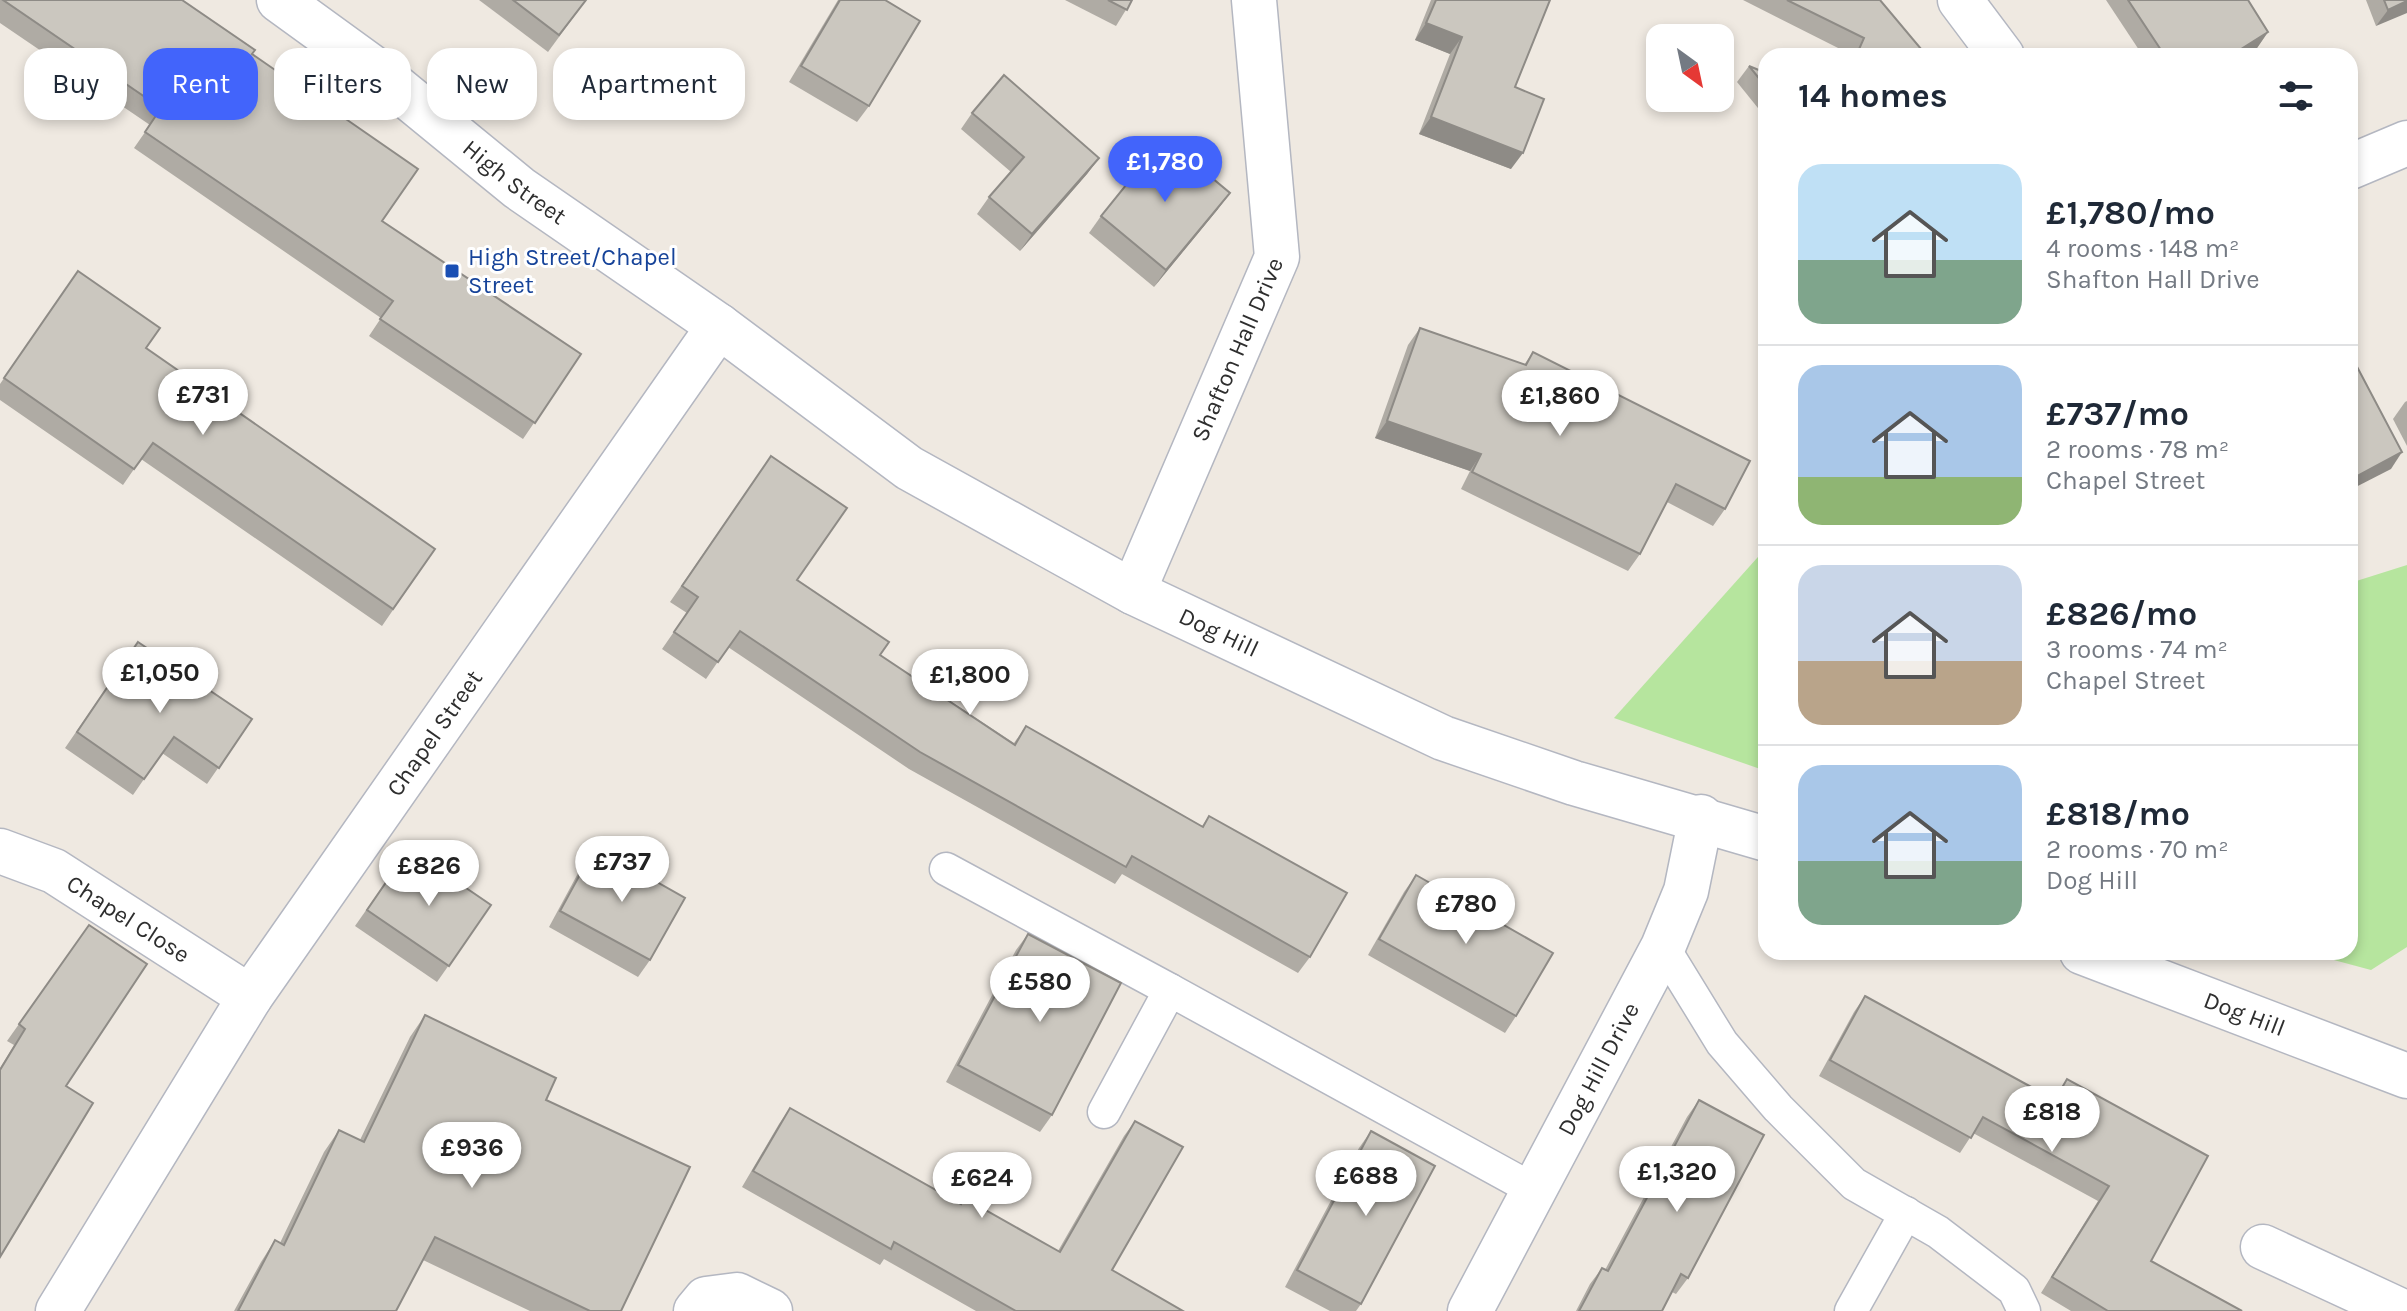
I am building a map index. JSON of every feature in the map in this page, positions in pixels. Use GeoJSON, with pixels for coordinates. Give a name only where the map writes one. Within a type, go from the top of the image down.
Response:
{"type":"FeatureCollection","features":[{"type":"Feature","properties":{"kind":"street","name":"High Street"},"geometry":{"type":"LineString","coordinates":[[279,0],[370,66],[519,188],[719,326]]}},
{"type":"Feature","properties":{"kind":"street","name":"Shafton Hall Drive"},"geometry":{"type":"LineString","coordinates":[[1133,592],[1277,257],[1254,0]]}},
{"type":"Feature","properties":{"kind":"street"},"geometry":{"type":"LineString","coordinates":[[1960,0],[1996,48]]}},
{"type":"Feature","properties":{"kind":"street"},"geometry":{"type":"LineString","coordinates":[[2358,164],[2407,143]]}},
{"type":"Feature","properties":{"kind":"street","name":"Dog Hill"},"geometry":{"type":"LineString","coordinates":[[719,326],[909,468],[1133,592],[1443,738],[1574,783],[1701,817],[1758,836]]}},
{"type":"Feature","properties":{"kind":"street","name":"Chapel Street"},"geometry":{"type":"LineString","coordinates":[[58,1311],[250,997],[719,326]]}},
{"type":"Feature","properties":{"kind":"street","name":"Dog Hill Drive"},"geometry":{"type":"LineString","coordinates":[[1470,1311],[1663,947],[1686,891],[1701,817]]}},
{"type":"Feature","properties":{"kind":"street","name":"Chapel Close"},"geometry":{"type":"LineString","coordinates":[[0,851],[54,871],[250,997]]}},
{"type":"Feature","properties":{"kind":"street","name":"Dog Hill"},"geometry":{"type":"LineString","coordinates":[[2103,960],[2407,1076]]}},
{"type":"Feature","properties":{"kind":"street"},"geometry":{"type":"LineString","coordinates":[[2263,1247],[2401,1311]]}},
{"type":"Feature","properties":{"kind":"street"},"geometry":{"type":"LineString","coordinates":[[696,1311],[706,1299],[737,1295],[770,1311]]}},
{"type":"Feature","properties":{"kind":"lane"},"geometry":{"type":"LineString","coordinates":[[946,869],[1534,1190]]}},
{"type":"Feature","properties":{"kind":"lane"},"geometry":{"type":"LineString","coordinates":[[1663,947],[1722,1043],[1778,1108],[1854,1184],[1938,1232],[2014,1290],[2024,1311]]}},
{"type":"Feature","properties":{"kind":"lane"},"geometry":{"type":"LineString","coordinates":[[1104,1112],[1170,990]]}},
{"type":"Feature","properties":{"kind":"lane"},"geometry":{"type":"LineString","coordinates":[[1851,1311],[1906,1213]]}},
{"type":"Feature","properties":{"kind":"green space"},"geometry":{"type":"Polygon","coordinates":[[[1758,557],[1758,768],[1614,718],[1758,557]]]}},
{"type":"Feature","properties":{"kind":"green space"},"geometry":{"type":"Polygon","coordinates":[[[2407,565],[2407,947],[2371,970],[2334,960],[2358,960],[2358,580],[2407,565]]]}},
{"type":"Feature","properties":{"kind":"building"},"geometry":{"type":"Polygon","coordinates":[[[3,0],[182,0],[252,48],[143,48],[143,96],[127,85],[127,48],[73,48],[3,0]]]}},
{"type":"Feature","properties":{"kind":"building"},"geometry":{"type":"Polygon","coordinates":[[[513,0],[586,0],[559,35],[513,0]]]}},
{"type":"Feature","properties":{"kind":"building"},"geometry":{"type":"Polygon","coordinates":[[[840,0],[885,0],[920,21],[869,106],[801,66],[840,0]]]}},
{"type":"Feature","properties":{"kind":"building"},"geometry":{"type":"Polygon","coordinates":[[[1108,0],[1132,0],[1127,10],[1108,0]]]}},
{"type":"Feature","properties":{"kind":"building"},"geometry":{"type":"Polygon","coordinates":[[[1436,0],[1550,0],[1515,87],[1544,99],[1523,153],[1431,117],[1462,37],[1426,23],[1436,0]]]}},
{"type":"Feature","properties":{"kind":"building"},"geometry":{"type":"Polygon","coordinates":[[[1787,0],[1880,0],[1920,48],[1860,48],[1864,38],[1787,0]]]}},
{"type":"Feature","properties":{"kind":"building"},"geometry":{"type":"Polygon","coordinates":[[[2128,0],[2248,0],[2268,32],[2243,48],[2160,48],[2128,0]]]}},
{"type":"Feature","properties":{"kind":"building"},"geometry":{"type":"Polygon","coordinates":[[[2384,0],[2407,0],[2407,1],[2388,10],[2384,0]]]}},
{"type":"Feature","properties":{"kind":"building"},"geometry":{"type":"Polygon","coordinates":[[[258,58],[274,69],[274,120],[347,120],[418,169],[382,221],[581,354],[535,423],[380,319],[393,301],[145,132],[153,120],[258,120],[258,58]]]}},
{"type":"Feature","properties":{"kind":"building"},"geometry":{"type":"Polygon","coordinates":[[[1004,75],[1099,158],[1032,234],[989,197],[1024,157],[972,113],[1004,75]]]}},
{"type":"Feature","properties":{"kind":"building"},"geometry":{"type":"Polygon","coordinates":[[[1164,138],[1230,193],[1166,270],[1101,216],[1164,138]]]}},
{"type":"Feature","properties":{"kind":"building"},"geometry":{"type":"Polygon","coordinates":[[[78,271],[160,328],[146,348],[435,549],[393,609],[153,443],[134,469],[4,378],[78,271]]]}},
{"type":"Feature","properties":{"kind":"building"},"geometry":{"type":"Polygon","coordinates":[[[1420,328],[1526,365],[1533,352],[1750,461],[1725,509],[1676,484],[1640,554],[1472,472],[1481,454],[1387,421],[1420,328]]]}},
{"type":"Feature","properties":{"kind":"building"},"geometry":{"type":"Polygon","coordinates":[[[2358,369],[2402,452],[2358,476],[2358,369]]]}},
{"type":"Feature","properties":{"kind":"building"},"geometry":{"type":"Polygon","coordinates":[[[771,456],[847,508],[797,580],[889,642],[880,655],[1015,745],[1026,726],[1203,827],[1209,816],[1347,893],[1310,957],[1132,856],[1126,867],[920,752],[740,631],[718,662],[674,632],[698,597],[682,586],[771,456]]]}},
{"type":"Feature","properties":{"kind":"building"},"geometry":{"type":"Polygon","coordinates":[[[138,642],[252,719],[219,768],[174,737],[144,779],[77,732],[138,642]]]}},
{"type":"Feature","properties":{"kind":"building"},"geometry":{"type":"Polygon","coordinates":[[[595,847],[685,898],[650,960],[560,911],[595,847]]]}},
{"type":"Feature","properties":{"kind":"building"},"geometry":{"type":"Polygon","coordinates":[[[409,849],[491,905],[449,966],[367,910],[409,849]]]}},
{"type":"Feature","properties":{"kind":"building"},"geometry":{"type":"Polygon","coordinates":[[[1416,875],[1553,953],[1516,1016],[1379,939],[1416,875]]]}},
{"type":"Feature","properties":{"kind":"building"},"geometry":{"type":"Polygon","coordinates":[[[89,925],[147,964],[66,1086],[93,1103],[0,1257],[0,1070],[25,1029],[19,1024],[89,925]]]}},
{"type":"Feature","properties":{"kind":"building"},"geometry":{"type":"Polygon","coordinates":[[[1028,934],[1121,983],[1052,1115],[958,1065],[1028,934]]]}},
{"type":"Feature","properties":{"kind":"building"},"geometry":{"type":"Polygon","coordinates":[[[1865,996],[2055,1100],[2067,1079],[2208,1156],[2151,1261],[2242,1311],[2108,1311],[2052,1277],[2109,1186],[1983,1117],[1971,1138],[1830,1060],[1865,996]]]}},
{"type":"Feature","properties":{"kind":"building"},"geometry":{"type":"Polygon","coordinates":[[[425,1015],[556,1078],[546,1100],[690,1167],[621,1311],[590,1311],[435,1237],[396,1311],[238,1311],[275,1240],[284,1245],[339,1130],[364,1142],[425,1015]]]}},
{"type":"Feature","properties":{"kind":"building"},"geometry":{"type":"Polygon","coordinates":[[[1699,1100],[1764,1135],[1688,1278],[1681,1274],[1662,1311],[1579,1311],[1602,1268],[1608,1271],[1699,1100]]]}},
{"type":"Feature","properties":{"kind":"building"},"geometry":{"type":"Polygon","coordinates":[[[790,1108],[961,1204],[964,1198],[1060,1252],[1135,1121],[1183,1147],[1112,1270],[1183,1311],[1016,1311],[894,1242],[891,1249],[753,1171],[790,1108]]]}},
{"type":"Feature","properties":{"kind":"building"},"geometry":{"type":"Polygon","coordinates":[[[1371,1131],[1435,1166],[1361,1304],[1297,1270],[1371,1131]]]}},
{"type":"Feature","properties":{"kind":"place","name":"High Street/Chapel Street"},"geometry":{"type":"Point","coordinates":[452,271]}}]}
